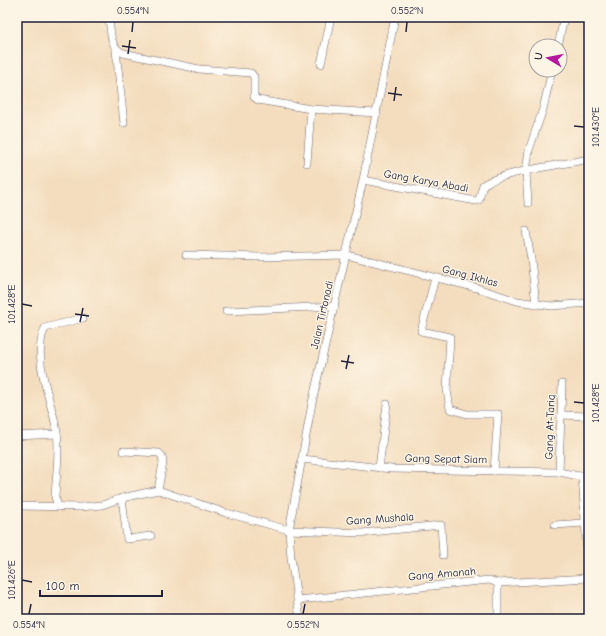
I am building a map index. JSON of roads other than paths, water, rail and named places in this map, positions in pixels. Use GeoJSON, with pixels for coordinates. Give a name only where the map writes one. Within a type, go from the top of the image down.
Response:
{"type":"FeatureCollection","features":[{"type":"Feature","properties":{"kind":"street"},"geometry":{"type":"LineString","coordinates":[[110,17],[113,46],[116,50],[124,123]]}},
{"type":"Feature","properties":{"kind":"street"},"geometry":{"type":"LineString","coordinates":[[321,64],[331,17]]}},
{"type":"Feature","properties":{"kind":"street","name":"Jalan Tirtonadi"},"geometry":{"type":"LineString","coordinates":[[300,619],[291,558],[289,530],[312,403],[347,255],[377,113],[395,17]]}},
{"type":"Feature","properties":{"kind":"street"},"geometry":{"type":"LineString","coordinates":[[560,38],[564,17]]}},
{"type":"Feature","properties":{"kind":"street"},"geometry":{"type":"LineString","coordinates":[[116,50],[130,55],[199,69],[251,73],[254,77],[254,97],[256,99],[312,110],[377,113]]}},
{"type":"Feature","properties":{"kind":"street"},"geometry":{"type":"LineString","coordinates":[[528,203],[526,172],[529,150],[543,109],[550,78]]}},
{"type":"Feature","properties":{"kind":"street"},"geometry":{"type":"LineString","coordinates":[[306,163],[312,110]]}},
{"type":"Feature","properties":{"kind":"street","name":"Gang Karya Abadi"},"geometry":{"type":"LineString","coordinates":[[363,180],[476,201],[479,200],[483,185],[487,182],[526,172],[589,160]]}},
{"type":"Feature","properties":{"kind":"street"},"geometry":{"type":"LineString","coordinates":[[526,230],[536,305]]}},
{"type":"Feature","properties":{"kind":"street","name":"Gang Ikhlas"},"geometry":{"type":"LineString","coordinates":[[186,255],[261,257],[347,255],[536,305],[565,306],[589,303]]}},
{"type":"Feature","properties":{"kind":"street"},"geometry":{"type":"LineString","coordinates":[[435,278],[421,331],[450,337],[447,390],[450,409],[467,414],[498,414],[494,471]]}},
{"type":"Feature","properties":{"kind":"street"},"geometry":{"type":"LineString","coordinates":[[226,312],[335,306]]}},
{"type":"Feature","properties":{"kind":"street"},"geometry":{"type":"LineString","coordinates":[[58,507],[55,497],[57,434],[41,362],[41,336],[45,328],[84,318]]}},
{"type":"Feature","properties":{"kind":"street","name":"Gang At-Tariq"},"geometry":{"type":"LineString","coordinates":[[559,472],[562,384]]}},
{"type":"Feature","properties":{"kind":"street"},"geometry":{"type":"LineString","coordinates":[[379,468],[387,404]]}},
{"type":"Feature","properties":{"kind":"street"},"geometry":{"type":"LineString","coordinates":[[561,415],[589,416]]}},
{"type":"Feature","properties":{"kind":"street"},"geometry":{"type":"LineString","coordinates":[[17,436],[57,434]]}},
{"type":"Feature","properties":{"kind":"street"},"geometry":{"type":"LineString","coordinates":[[123,451],[159,453],[162,456],[163,463],[158,490]]}},
{"type":"Feature","properties":{"kind":"street","name":"Gang Sepat Siam"},"geometry":{"type":"LineString","coordinates":[[302,459],[379,468],[559,472],[585,477]]}},
{"type":"Feature","properties":{"kind":"street"},"geometry":{"type":"LineString","coordinates":[[585,477],[584,523],[588,551],[589,579]]}},
{"type":"Feature","properties":{"kind":"street"},"geometry":{"type":"LineString","coordinates":[[17,506],[58,507],[102,505],[122,498],[158,490],[226,513],[289,530]]}},
{"type":"Feature","properties":{"kind":"street"},"geometry":{"type":"LineString","coordinates":[[122,498],[127,539],[151,536]]}},
{"type":"Feature","properties":{"kind":"street"},"geometry":{"type":"LineString","coordinates":[[555,525],[584,523]]}},
{"type":"Feature","properties":{"kind":"street","name":"Gang Mushala"},"geometry":{"type":"LineString","coordinates":[[289,530],[362,533],[441,525],[443,555]]}},
{"type":"Feature","properties":{"kind":"street","name":"Gang Amanah"},"geometry":{"type":"LineString","coordinates":[[298,600],[489,580],[498,583],[589,579]]}},
{"type":"Feature","properties":{"kind":"street"},"geometry":{"type":"LineString","coordinates":[[498,583],[498,619]]}}]}
